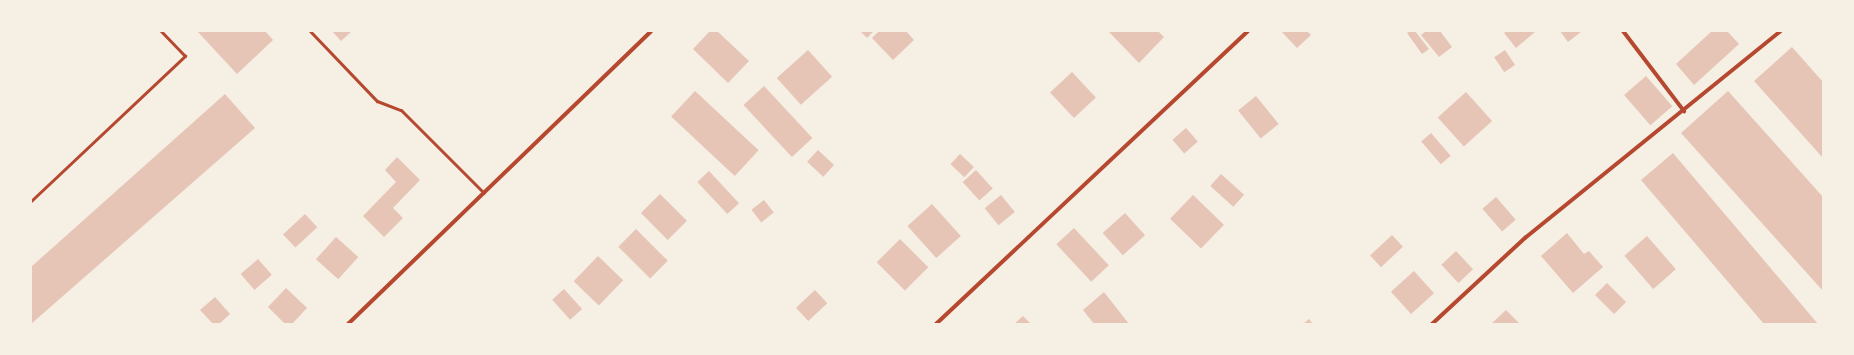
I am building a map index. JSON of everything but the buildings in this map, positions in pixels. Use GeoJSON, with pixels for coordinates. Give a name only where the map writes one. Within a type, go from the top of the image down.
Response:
{"type":"FeatureCollection","features":[{"type":"Feature","properties":{"kind":"street"},"geometry":{"type":"LineString","coordinates":[[348,324],[651,31]]}},
{"type":"Feature","properties":{"kind":"street"},"geometry":{"type":"LineString","coordinates":[[936,324],[1248,31]]}},
{"type":"Feature","properties":{"kind":"street"},"geometry":{"type":"LineString","coordinates":[[1624,31],[1684,111]]}},
{"type":"Feature","properties":{"kind":"street"},"geometry":{"type":"LineString","coordinates":[[1432,324],[1525,238],[1684,111],[1781,31]]}},
{"type":"Feature","properties":{"kind":"lane"},"geometry":{"type":"LineString","coordinates":[[31,202],[185,56],[161,31]]}},
{"type":"Feature","properties":{"kind":"lane"},"geometry":{"type":"LineString","coordinates":[[310,31],[377,101],[401,110],[484,193]]}}]}
